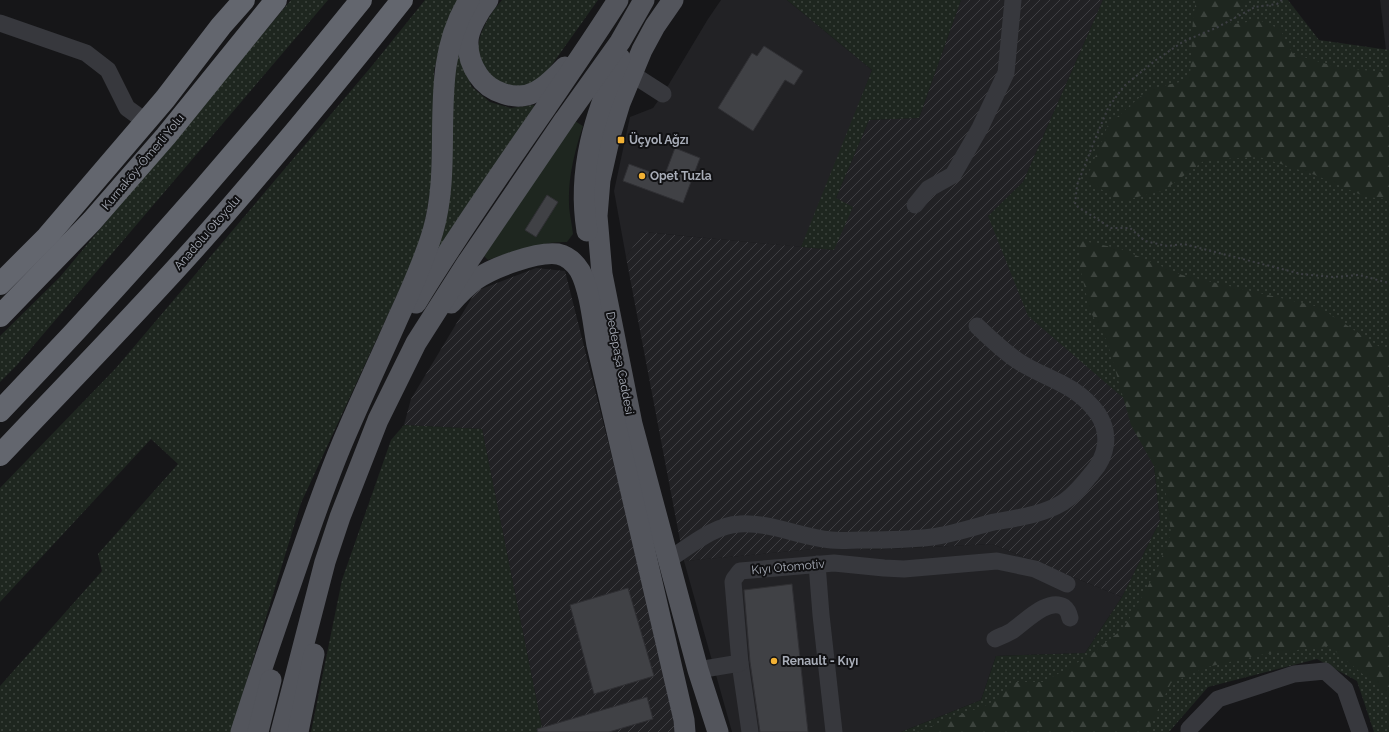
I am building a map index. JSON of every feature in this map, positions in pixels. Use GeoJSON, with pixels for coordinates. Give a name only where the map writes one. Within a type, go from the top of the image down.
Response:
{"type":"FeatureCollection","features":[{"type":"Feature","properties":{"kind":"highway","name":"Kurnaköy-Ömerli Yolu"},"geometry":{"type":"LineString","coordinates":[[0,284],[47,237],[165,99],[221,26],[244,0]]}},
{"type":"Feature","properties":{"kind":"highway","name":"Kurnaköy-Ömerli Yolu"},"geometry":{"type":"LineString","coordinates":[[0,316],[92,221],[166,136],[276,0]]}},
{"type":"Feature","properties":{"kind":"highway"},"geometry":{"type":"LineString","coordinates":[[0,411],[173,224],[253,131],[361,0]]}},
{"type":"Feature","properties":{"kind":"highway","name":"Anadolu Otoyolu"},"geometry":{"type":"LineString","coordinates":[[0,455],[149,298],[201,240],[273,157],[402,0]]}},
{"type":"Feature","properties":{"kind":"main road"},"geometry":{"type":"LineString","coordinates":[[241,732],[326,481],[411,291],[433,231],[441,192],[443,152],[443,86],[446,64],[452,38],[463,10],[469,0]]}},
{"type":"Feature","properties":{"kind":"main road"},"geometry":{"type":"LineString","coordinates":[[488,0],[473,24],[468,42],[470,60],[478,76],[489,86],[504,94],[518,96],[534,93],[564,68],[618,0]]}},
{"type":"Feature","properties":{"kind":"main road"},"geometry":{"type":"LineString","coordinates":[[342,444],[399,331],[469,221],[618,0]]}},
{"type":"Feature","properties":{"kind":"main road"},"geometry":{"type":"LineString","coordinates":[[615,340],[588,241],[584,212],[584,183],[588,153],[595,121],[607,88],[646,0]]}},
{"type":"Feature","properties":{"kind":"main road"},"geometry":{"type":"LineString","coordinates":[[281,732],[325,562],[340,517],[378,420],[416,343],[467,263],[565,119],[620,42],[646,0]]}},
{"type":"Feature","properties":{"kind":"main road","name":"Dedepaşa Caddesi"},"geometry":{"type":"LineString","coordinates":[[673,0],[655,26],[642,50],[620,103],[610,136],[600,180],[597,216],[602,274],[632,424],[698,670],[718,732]]}},
{"type":"Feature","properties":{"kind":"main road","name":"Dedepaşa Caddesi"},"geometry":{"type":"LineString","coordinates":[[402,372],[450,304],[463,289],[477,279],[512,262],[542,254],[559,254],[571,260],[579,270],[586,286],[597,345],[684,720],[685,732]]}},
{"type":"Feature","properties":{"kind":"main road"},"geometry":{"type":"LineString","coordinates":[[298,732],[334,557],[343,518],[358,469]]}},
{"type":"Feature","properties":{"kind":"main road"},"geometry":{"type":"LineString","coordinates":[[258,732],[312,521]]}},
{"type":"Feature","properties":{"kind":"street"},"geometry":{"type":"LineString","coordinates":[[915,205],[928,189],[953,175],[980,128],[1006,74],[1013,0]]}},
{"type":"Feature","properties":{"kind":"street"},"geometry":{"type":"LineString","coordinates":[[0,23],[86,53],[108,70],[127,108],[145,121]]}},
{"type":"Feature","properties":{"kind":"street"},"geometry":{"type":"LineString","coordinates":[[632,74],[663,94]]}},
{"type":"Feature","properties":{"kind":"street"},"geometry":{"type":"LineString","coordinates":[[668,560],[715,530],[725,526],[756,524],[832,540],[920,538],[945,534],[1034,514],[1060,504],[1069,498],[1094,471],[1106,450],[1107,440],[1105,430],[1099,416],[1087,401],[1065,384],[1018,361],[977,326]]}},
{"type":"Feature","properties":{"kind":"street","name":"Kıyı Otomotiv"},"geometry":{"type":"LineString","coordinates":[[740,663],[733,582],[740,571],[834,563],[884,568],[912,568],[997,561],[1035,569],[1067,584]]}},
{"type":"Feature","properties":{"kind":"street"},"geometry":{"type":"LineString","coordinates":[[817,564],[819,603],[834,732]]}},
{"type":"Feature","properties":{"kind":"street"},"geometry":{"type":"LineString","coordinates":[[995,639],[1013,630],[1050,605],[1056,604],[1061,606],[1069,612],[1070,618]]}},
{"type":"Feature","properties":{"kind":"street"},"geometry":{"type":"LineString","coordinates":[[698,670],[740,663],[750,732]]}},
{"type":"Feature","properties":{"kind":"street"},"geometry":{"type":"LineString","coordinates":[[1189,732],[1189,729],[1218,699],[1294,674],[1325,671],[1345,689],[1360,732]]}},
{"type":"Feature","properties":{"kind":"path"},"geometry":{"type":"LineString","coordinates":[[1282,0],[1277,4],[1256,7],[1216,28],[1184,41],[1156,60],[1124,86],[1108,108],[1077,185],[1074,205],[1110,228],[1130,228],[1145,241],[1167,246],[1184,244],[1301,274],[1333,277],[1358,275],[1389,283]]}},
{"type":"Feature","properties":{"kind":"shaded area"},"geometry":{"type":"Polygon","coordinates":[[[721,0],[787,0],[872,70],[816,216],[801,247],[644,232],[626,257],[614,191],[630,117],[653,108],[721,0]]]}},
{"type":"Feature","properties":{"kind":"shaded area"},"geometry":{"type":"Polygon","coordinates":[[[961,0],[1103,0],[1023,182],[988,216],[1149,420],[1160,521],[1122,597],[992,544],[863,550],[847,546],[684,561],[626,257],[643,232],[834,250],[836,198],[869,120],[919,118],[961,0]]]}},
{"type":"Feature","properties":{"kind":"shaded area"},"geometry":{"type":"Polygon","coordinates":[[[1380,0],[1389,0],[1389,50],[1386,50],[1380,0]]]}},
{"type":"Feature","properties":{"kind":"shaded area"},"geometry":{"type":"Polygon","coordinates":[[[536,268],[565,271],[641,572],[676,732],[543,732],[482,429],[404,425],[411,399],[476,291],[536,268]]]}},
{"type":"Feature","properties":{"kind":"shaded area"},"geometry":{"type":"Polygon","coordinates":[[[992,544],[1122,597],[1085,653],[996,656],[981,700],[901,732],[732,732],[684,561],[847,546],[863,550],[992,544]]]}},
{"type":"Feature","properties":{"kind":"green space"},"geometry":{"type":"Polygon","coordinates":[[[291,0],[328,0],[17,365],[0,382],[0,336],[60,277],[291,0]]]}},
{"type":"Feature","properties":{"kind":"green space"},"geometry":{"type":"Polygon","coordinates":[[[425,0],[459,0],[448,18],[434,70],[434,171],[421,243],[301,503],[231,732],[0,732],[0,686],[102,571],[98,554],[178,464],[151,439],[0,602],[0,488],[116,368],[371,67],[425,0]]]}},
{"type":"Feature","properties":{"kind":"green space"},"geometry":{"type":"Polygon","coordinates":[[[502,0],[598,0],[541,80],[516,90],[498,86],[484,67],[479,57],[478,50],[481,34],[488,19],[502,0]]]}},
{"type":"Feature","properties":{"kind":"green space"},"geometry":{"type":"Polygon","coordinates":[[[787,0],[961,0],[919,118],[869,120],[836,198],[853,207],[834,250],[801,247],[872,70],[787,0]]]}},
{"type":"Feature","properties":{"kind":"green space"},"geometry":{"type":"Polygon","coordinates":[[[1103,0],[1288,0],[1319,40],[1389,50],[1389,732],[1374,732],[1357,681],[1317,659],[1208,687],[1169,732],[901,732],[981,700],[996,656],[1085,653],[1122,597],[1160,521],[1149,420],[1028,316],[988,216],[1023,182],[1103,0]]]}},
{"type":"Feature","properties":{"kind":"green space"},"geometry":{"type":"Polygon","coordinates":[[[1196,0],[1245,0],[1229,25],[1259,20],[1280,29],[1293,54],[1337,67],[1389,73],[1389,199],[1366,197],[1315,175],[1259,157],[1205,160],[1163,191],[1120,201],[1086,180],[1108,125],[1149,89],[1180,82],[1190,76],[1193,18],[1196,0]]]}},
{"type":"Feature","properties":{"kind":"green space"},"geometry":{"type":"Polygon","coordinates":[[[460,46],[459,58],[472,87],[490,102],[511,108],[533,105],[537,107],[440,248],[436,246],[447,207],[452,173],[452,74],[460,46]]]}},
{"type":"Feature","properties":{"kind":"green space"},"geometry":{"type":"Polygon","coordinates":[[[575,121],[583,126],[575,154],[569,193],[569,207],[573,234],[567,242],[537,245],[488,260],[484,256],[575,121]]]}},
{"type":"Feature","properties":{"kind":"green space"},"geometry":{"type":"Polygon","coordinates":[[[1079,240],[1121,249],[1182,275],[1319,307],[1389,353],[1389,696],[1329,646],[1265,654],[1207,667],[1171,683],[1147,732],[916,732],[989,704],[1016,682],[1044,682],[1090,655],[1124,628],[1157,570],[1171,533],[1165,486],[1131,425],[1107,341],[1090,311],[1079,263],[1079,240]]]}},
{"type":"Feature","properties":{"kind":"green space"},"geometry":{"type":"Polygon","coordinates":[[[404,425],[482,429],[543,732],[311,732],[342,580],[391,440],[404,425]]]}},
{"type":"Feature","properties":{"kind":"building"},"geometry":{"type":"Polygon","coordinates":[[[764,46],[803,71],[794,85],[785,80],[753,131],[718,108],[752,53],[757,56],[764,46]]]}},
{"type":"Feature","properties":{"kind":"building"},"geometry":{"type":"Polygon","coordinates":[[[675,148],[700,158],[683,203],[623,181],[629,164],[664,177],[675,148]]]}},
{"type":"Feature","properties":{"kind":"building"},"geometry":{"type":"Polygon","coordinates":[[[547,195],[558,202],[536,237],[525,230],[547,195]]]}},
{"type":"Feature","properties":{"kind":"building","name":"Renault - Kıyı"},"geometry":{"type":"Polygon","coordinates":[[[792,584],[808,732],[760,732],[750,662],[744,590],[792,584]]]}},
{"type":"Feature","properties":{"kind":"building"},"geometry":{"type":"Polygon","coordinates":[[[628,588],[654,676],[594,694],[570,605],[628,588]]]}},
{"type":"Feature","properties":{"kind":"building"},"geometry":{"type":"Polygon","coordinates":[[[647,697],[653,719],[609,732],[538,732],[537,729],[647,697]]]}},
{"type":"Feature","properties":{"kind":"place","name":"Üçyol Ağzı"},"geometry":{"type":"Point","coordinates":[621,140]}},
{"type":"Feature","properties":{"kind":"place","name":"Opet Tuzla"},"geometry":{"type":"Point","coordinates":[642,176]}},
{"type":"Feature","properties":{"kind":"place","name":"Renault - Kıyı"},"geometry":{"type":"Point","coordinates":[774,661]}}]}
